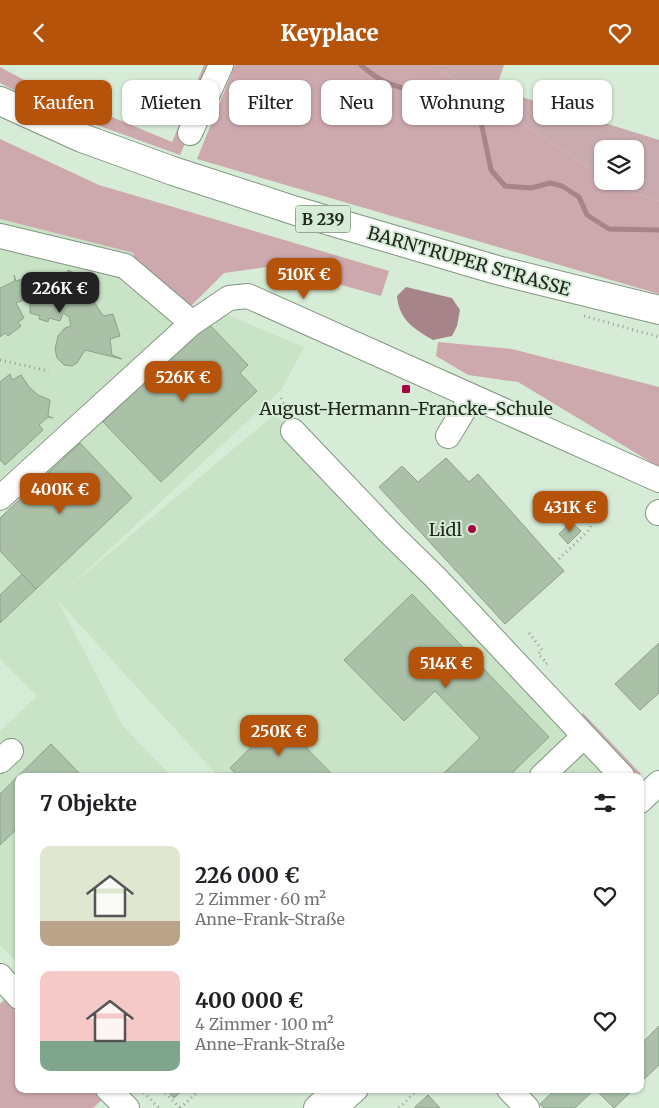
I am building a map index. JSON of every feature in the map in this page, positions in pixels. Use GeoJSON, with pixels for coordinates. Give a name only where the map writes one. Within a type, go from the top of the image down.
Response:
{"type":"FeatureCollection","features":[{"type":"Feature","properties":{"kind":"main road","name":"BARNTRUPER STRASSE"},"geometry":{"type":"LineString","coordinates":[[0,101],[82,138],[173,171],[296,211],[497,270],[659,311]]}},
{"type":"Feature","properties":{"kind":"street"},"geometry":{"type":"LineString","coordinates":[[190,133],[221,65]]}},
{"type":"Feature","properties":{"kind":"street"},"geometry":{"type":"LineString","coordinates":[[0,237],[125,266],[192,323]]}},
{"type":"Feature","properties":{"kind":"street"},"geometry":{"type":"LineString","coordinates":[[0,498],[192,323],[229,298],[248,296],[659,480]]}},
{"type":"Feature","properties":{"kind":"street"},"geometry":{"type":"LineString","coordinates":[[448,436],[471,397]]}},
{"type":"Feature","properties":{"kind":"street"},"geometry":{"type":"LineString","coordinates":[[293,431],[390,533],[435,577],[573,723],[583,737],[619,773]]}},
{"type":"Feature","properties":{"kind":"street"},"geometry":{"type":"LineString","coordinates":[[545,773],[583,737]]}},
{"type":"Feature","properties":{"kind":"street"},"geometry":{"type":"LineString","coordinates":[[112,1093],[127,1108]]}},
{"type":"Feature","properties":{"kind":"street"},"geometry":{"type":"LineString","coordinates":[[316,1108],[332,1093]]}},
{"type":"Feature","properties":{"kind":"street"},"geometry":{"type":"LineString","coordinates":[[335,1108],[352,1093]]}},
{"type":"Feature","properties":{"kind":"street"},"geometry":{"type":"LineString","coordinates":[[513,1093],[527,1108]]}},
{"type":"Feature","properties":{"kind":"path"},"geometry":{"type":"LineString","coordinates":[[0,360],[49,371]]}},
{"type":"Feature","properties":{"kind":"path"},"geometry":{"type":"LineString","coordinates":[[559,559],[589,530],[603,498]]}},
{"type":"Feature","properties":{"kind":"path"},"geometry":{"type":"LineString","coordinates":[[529,633],[542,650],[538,654],[544,660]]}},
{"type":"Feature","properties":{"kind":"path"},"geometry":{"type":"LineString","coordinates":[[144,1093],[159,1108]]}},
{"type":"Feature","properties":{"kind":"path"},"geometry":{"type":"LineString","coordinates":[[166,1093],[180,1108],[197,1093]]}},
{"type":"Feature","properties":{"kind":"path"},"geometry":{"type":"LineString","coordinates":[[399,1108],[414,1093]]}},
{"type":"Feature","properties":{"kind":"shaded area"},"geometry":{"type":"Polygon","coordinates":[[[204,65],[218,65],[212,80],[198,80],[204,65]]]}},
{"type":"Feature","properties":{"kind":"shaded area"},"geometry":{"type":"Polygon","coordinates":[[[235,65],[433,65],[456,80],[402,80],[402,125],[523,124],[594,171],[594,190],[624,190],[659,201],[659,294],[197,159],[211,125],[219,125],[219,105],[235,65]]]}},
{"type":"Feature","properties":{"kind":"shaded area"},"geometry":{"type":"Polygon","coordinates":[[[433,65],[504,65],[499,80],[456,80],[433,65]]]}},
{"type":"Feature","properties":{"kind":"shaded area"},"geometry":{"type":"Polygon","coordinates":[[[0,67],[24,80],[15,80],[15,91],[0,83],[0,67]]]}},
{"type":"Feature","properties":{"kind":"shaded area"},"geometry":{"type":"Polygon","coordinates":[[[523,97],[533,101],[533,125],[611,125],[659,140],[659,201],[624,190],[644,190],[644,140],[594,140],[594,171],[523,124],[523,97]]]}},
{"type":"Feature","properties":{"kind":"shaded area"},"geometry":{"type":"Polygon","coordinates":[[[112,117],[122,121],[122,125],[131,125],[172,142],[179,125],[193,125],[180,155],[97,125],[112,125],[112,117]]]}},
{"type":"Feature","properties":{"kind":"shaded area"},"geometry":{"type":"Polygon","coordinates":[[[0,139],[99,185],[389,271],[381,296],[273,266],[224,273],[184,313],[132,262],[134,253],[0,219],[0,139]]]}},
{"type":"Feature","properties":{"kind":"shaded area"},"geometry":{"type":"Polygon","coordinates":[[[0,219],[134,253],[184,313],[0,479],[0,219]]]}},
{"type":"Feature","properties":{"kind":"shaded area"},"geometry":{"type":"Polygon","coordinates":[[[406,287],[452,298],[460,310],[457,326],[452,336],[433,340],[414,328],[404,318],[397,296],[406,287]]]}},
{"type":"Feature","properties":{"kind":"shaded area"},"geometry":{"type":"Polygon","coordinates":[[[219,311],[304,347],[282,389],[68,588],[275,414],[608,773],[215,773],[58,601],[123,726],[168,773],[15,773],[15,961],[0,945],[0,731],[37,696],[0,659],[0,518],[219,311]]]}},
{"type":"Feature","properties":{"kind":"shaded area"},"geometry":{"type":"Polygon","coordinates":[[[438,342],[512,349],[659,387],[659,467],[518,382],[468,375],[436,356],[438,342]]]}},
{"type":"Feature","properties":{"kind":"shaded area"},"geometry":{"type":"Polygon","coordinates":[[[583,713],[640,773],[630,773],[578,718],[583,713]]]}},
{"type":"Feature","properties":{"kind":"shaded area"},"geometry":{"type":"Polygon","coordinates":[[[4,1000],[15,1010],[15,1093],[99,1093],[104,1098],[93,1108],[0,1108],[0,1004],[4,1000]]]}},
{"type":"Feature","properties":{"kind":"building"},"geometry":{"type":"Polygon","coordinates":[[[68,270],[80,276],[84,273],[77,285],[90,296],[93,295],[91,297],[103,316],[113,314],[120,336],[110,339],[112,355],[122,359],[85,350],[77,363],[72,366],[64,365],[57,358],[55,349],[58,336],[65,328],[71,326],[69,317],[63,313],[60,321],[49,318],[48,322],[39,319],[40,316],[30,313],[30,298],[16,303],[24,318],[18,322],[21,326],[8,336],[5,333],[0,337],[0,288],[15,281],[14,275],[16,281],[38,275],[65,278],[68,270]]]}},
{"type":"Feature","properties":{"kind":"building"},"geometry":{"type":"Polygon","coordinates":[[[207,322],[248,365],[240,373],[257,391],[161,482],[103,422],[207,322]]]}},
{"type":"Feature","properties":{"kind":"building"},"geometry":{"type":"Polygon","coordinates":[[[10,374],[12,380],[21,375],[29,387],[38,395],[50,400],[48,416],[53,418],[48,417],[39,425],[43,430],[5,465],[0,460],[0,382],[10,374]]]}},
{"type":"Feature","properties":{"kind":"building"},"geometry":{"type":"Polygon","coordinates":[[[80,443],[132,498],[36,589],[0,551],[0,518],[80,443]]]}},
{"type":"Feature","properties":{"kind":"building","name":"Lidl"},"geometry":{"type":"Polygon","coordinates":[[[446,458],[469,482],[478,474],[564,571],[505,624],[379,487],[402,466],[418,482],[446,458]]]}},
{"type":"Feature","properties":{"kind":"building"},"geometry":{"type":"Polygon","coordinates":[[[571,522],[581,531],[568,544],[559,534],[571,522]]]}},
{"type":"Feature","properties":{"kind":"building"},"geometry":{"type":"Polygon","coordinates":[[[22,574],[36,589],[0,623],[0,595],[22,574]]]}},
{"type":"Feature","properties":{"kind":"building"},"geometry":{"type":"Polygon","coordinates":[[[412,594],[549,737],[512,773],[444,773],[480,738],[435,691],[404,721],[344,660],[412,594]]]}},
{"type":"Feature","properties":{"kind":"building"},"geometry":{"type":"Polygon","coordinates":[[[659,643],[659,693],[640,710],[615,684],[659,643]]]}},
{"type":"Feature","properties":{"kind":"building"},"geometry":{"type":"Polygon","coordinates":[[[279,720],[331,773],[235,773],[230,768],[279,720]]]}},
{"type":"Feature","properties":{"kind":"building"},"geometry":{"type":"Polygon","coordinates":[[[51,744],[79,773],[21,773],[51,744]]]}},
{"type":"Feature","properties":{"kind":"building"},"geometry":{"type":"Polygon","coordinates":[[[15,779],[15,831],[0,845],[0,794],[15,779]]]}},
{"type":"Feature","properties":{"kind":"building"},"geometry":{"type":"Polygon","coordinates":[[[659,1026],[659,1065],[644,1079],[644,1041],[659,1026]]]}},
{"type":"Feature","properties":{"kind":"building"},"geometry":{"type":"Polygon","coordinates":[[[170,1093],[180,1093],[174,1098],[170,1093]]]}},
{"type":"Feature","properties":{"kind":"building"},"geometry":{"type":"Polygon","coordinates":[[[552,1093],[591,1093],[575,1108],[544,1108],[540,1104],[552,1093]]]}},
{"type":"Feature","properties":{"kind":"building"},"geometry":{"type":"Polygon","coordinates":[[[599,1093],[630,1093],[614,1108],[599,1093]]]}},
{"type":"Feature","properties":{"kind":"building"},"geometry":{"type":"Polygon","coordinates":[[[428,1095],[440,1108],[414,1108],[428,1095]]]}},
{"type":"Feature","properties":{"kind":"waterway"},"geometry":{"type":"LineString","coordinates":[[361,65],[372,74],[391,84],[445,99],[480,117],[491,170],[505,186],[531,188],[550,183],[562,186],[579,197],[587,215],[609,229],[659,230]]}},
{"type":"Feature","properties":{"kind":"place","name":"August-Hermann-Francke-Schule"},"geometry":{"type":"Point","coordinates":[406,389]}},
{"type":"Feature","properties":{"kind":"place","name":"Lidl"},"geometry":{"type":"Point","coordinates":[472,529]}}]}
